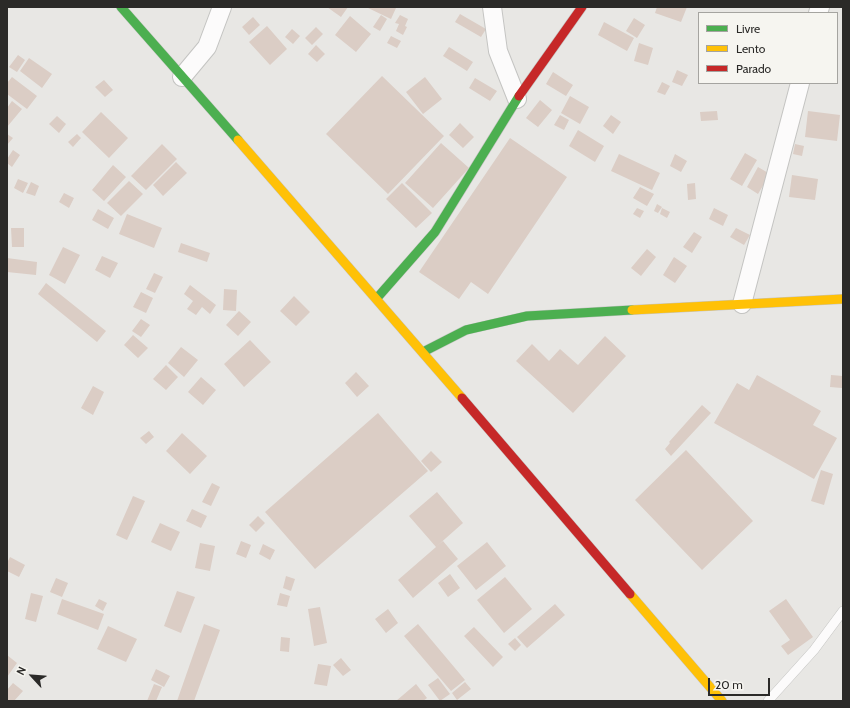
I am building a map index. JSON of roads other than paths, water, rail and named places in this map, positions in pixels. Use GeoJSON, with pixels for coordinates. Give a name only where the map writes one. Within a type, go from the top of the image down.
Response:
{"type":"FeatureCollection","features":[{"type":"Feature","properties":{"kind":"main road"},"geometry":{"type":"LineString","coordinates":[[121,7],[377,298],[722,701]]}},
{"type":"Feature","properties":{"kind":"main road"},"geometry":{"type":"LineString","coordinates":[[377,298],[435,232],[517,100],[582,7]]}},
{"type":"Feature","properties":{"kind":"main road"},"geometry":{"type":"LineString","coordinates":[[423,352],[466,330],[527,316],[843,299]]}},
{"type":"Feature","properties":{"kind":"street"},"geometry":{"type":"LineString","coordinates":[[182,77],[207,47],[222,7]]}},
{"type":"Feature","properties":{"kind":"street"},"geometry":{"type":"LineString","coordinates":[[492,7],[498,51],[517,100]]}},
{"type":"Feature","properties":{"kind":"street"},"geometry":{"type":"LineString","coordinates":[[742,304],[800,84]]}},
{"type":"Feature","properties":{"kind":"lane"},"geometry":{"type":"LineString","coordinates":[[768,701],[814,650],[843,611]]}}]}
